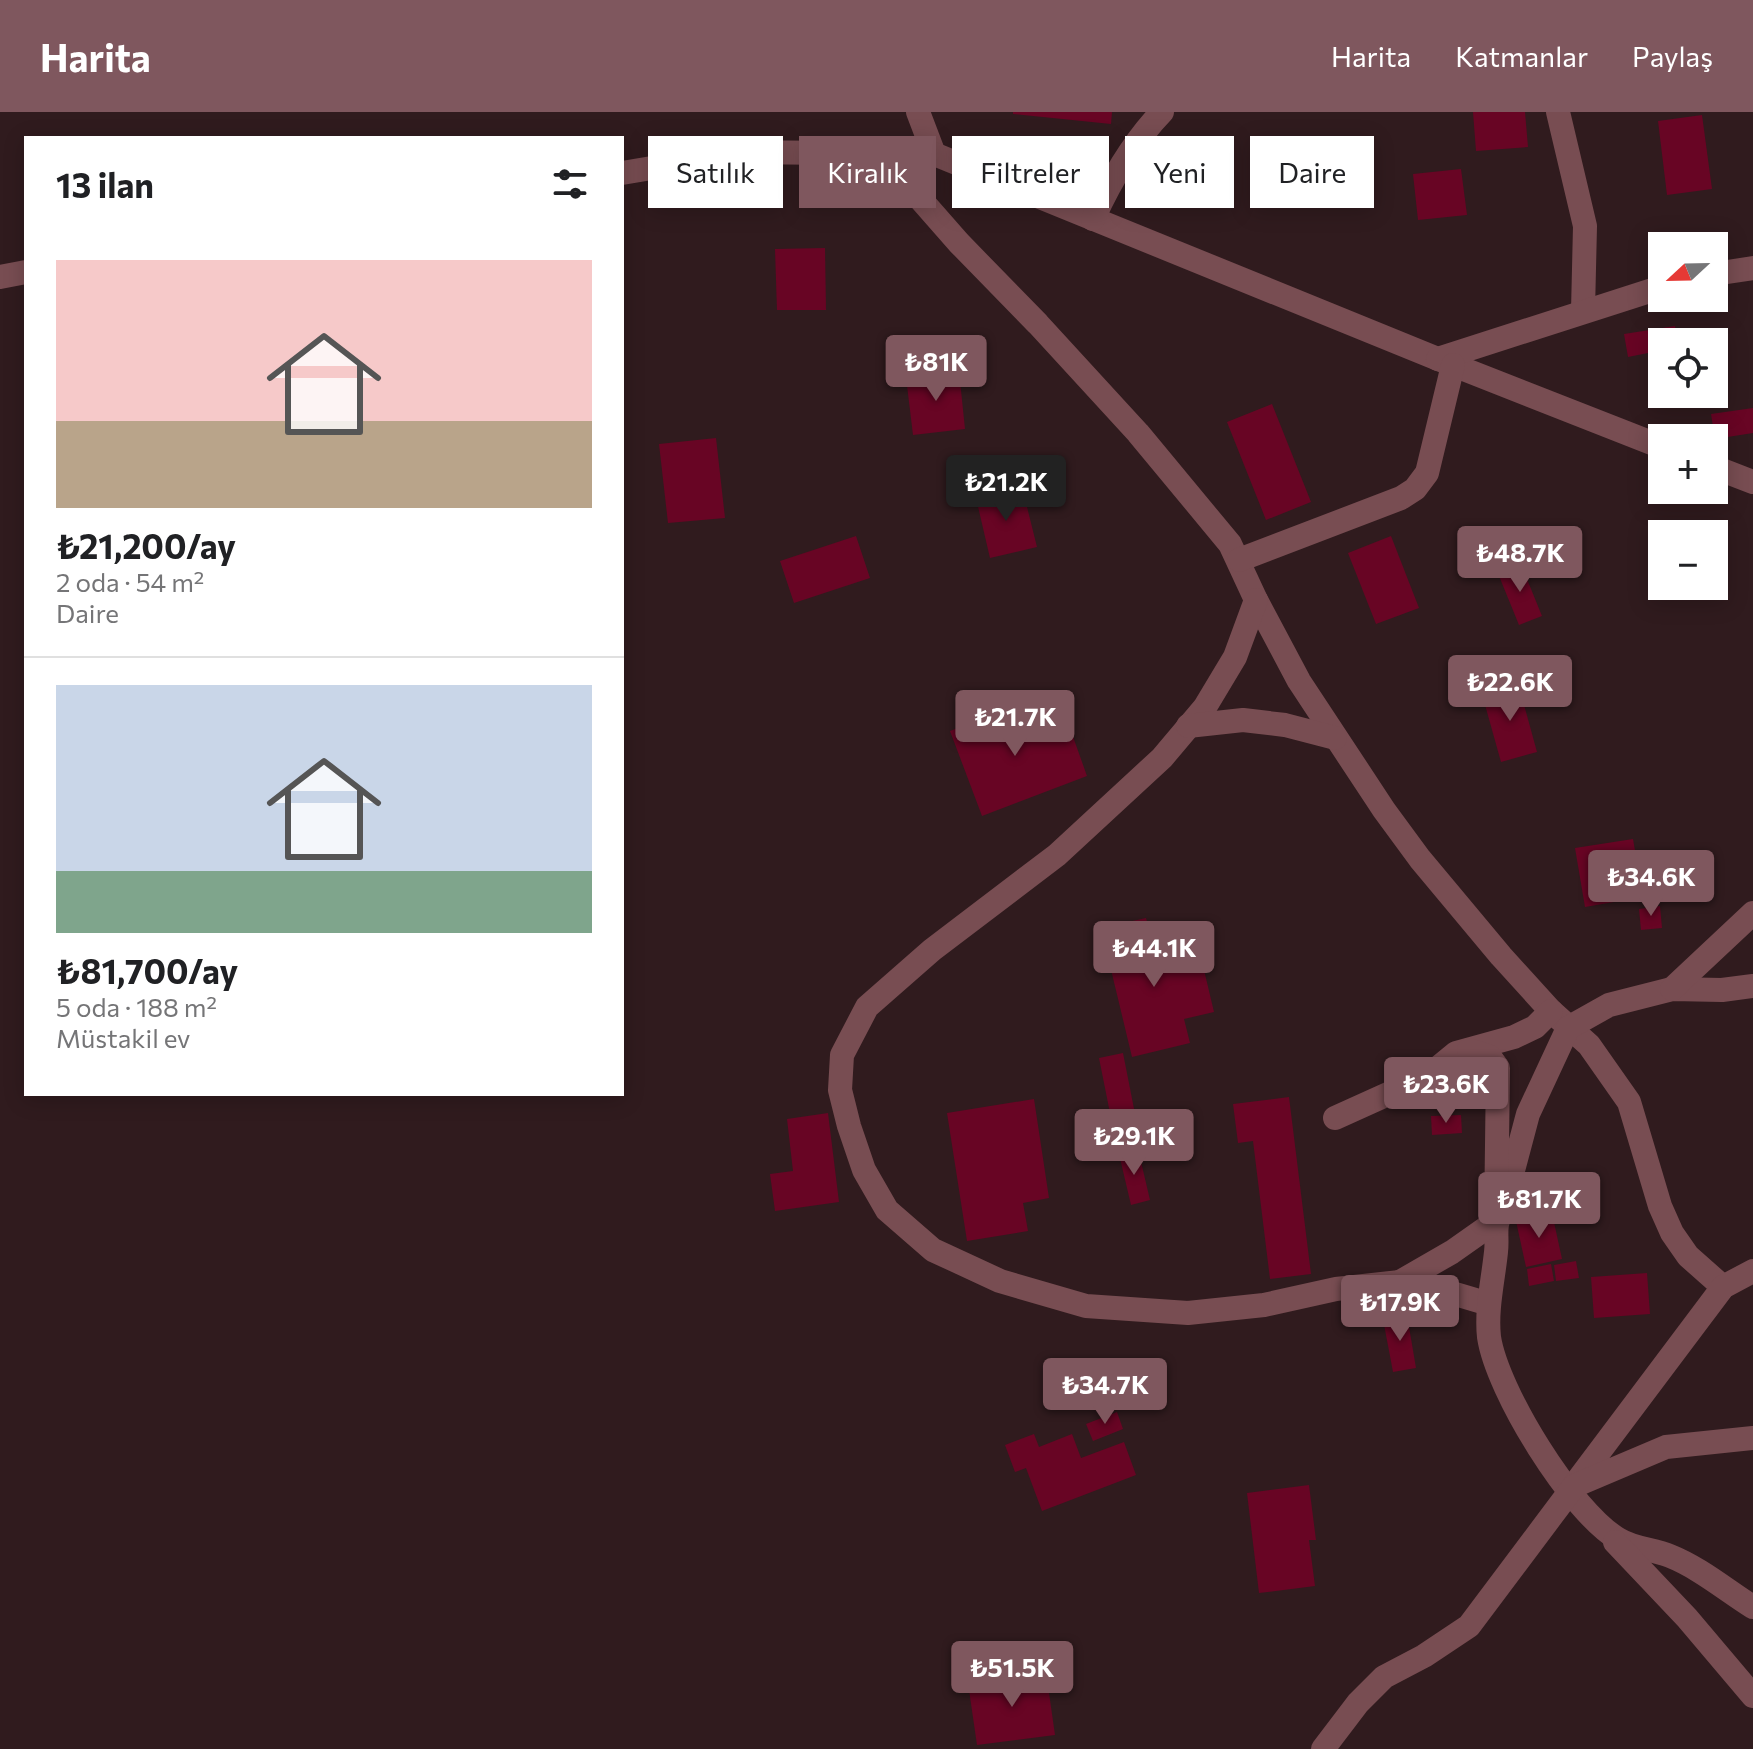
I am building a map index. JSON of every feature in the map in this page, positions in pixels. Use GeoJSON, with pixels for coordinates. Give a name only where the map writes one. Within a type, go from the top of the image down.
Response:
{"type":"FeatureCollection","features":[{"type":"Feature","properties":{"kind":"street"},"geometry":{"type":"LineString","coordinates":[[918,112],[927,136]]}},
{"type":"Feature","properties":{"kind":"street"},"geometry":{"type":"LineString","coordinates":[[1093,219],[1108,187],[1143,130],[1162,112]]}},
{"type":"Feature","properties":{"kind":"street"},"geometry":{"type":"LineString","coordinates":[[1558,112],[1585,226],[1583,311]]}},
{"type":"Feature","properties":{"kind":"street"},"geometry":{"type":"LineString","coordinates":[[624,173],[747,152],[799,152]]}},
{"type":"Feature","properties":{"kind":"street"},"geometry":{"type":"LineString","coordinates":[[936,155],[1648,441]]}},
{"type":"Feature","properties":{"kind":"street"},"geometry":{"type":"LineString","coordinates":[[928,208],[1138,433],[1230,544],[1299,681],[1420,859],[1501,956],[1559,1019],[1589,1045],[1629,1102],[1660,1206],[1672,1233],[1688,1256],[1723,1287]]}},
{"type":"Feature","properties":{"kind":"street"},"geometry":{"type":"LineString","coordinates":[[1728,272],[1753,268]]}},
{"type":"Feature","properties":{"kind":"street"},"geometry":{"type":"LineString","coordinates":[[0,277],[24,272]]}},
{"type":"Feature","properties":{"kind":"street"},"geometry":{"type":"LineString","coordinates":[[1446,362],[1583,311],[1648,291]]}},
{"type":"Feature","properties":{"kind":"street"},"geometry":{"type":"LineString","coordinates":[[1239,560],[1401,498],[1415,489],[1427,473],[1446,362]]}},
{"type":"Feature","properties":{"kind":"street"},"geometry":{"type":"LineString","coordinates":[[1728,472],[1753,482]]}},
{"type":"Feature","properties":{"kind":"street"},"geometry":{"type":"LineString","coordinates":[[1256,600],[1235,657],[1205,707],[1162,758],[1057,855],[932,950],[867,1007],[842,1055],[840,1090],[864,1170],[887,1210],[933,1250],[1000,1281],[1086,1306],[1188,1313],[1264,1305],[1336,1289],[1400,1282],[1435,1288],[1489,1304]]}},
{"type":"Feature","properties":{"kind":"street"},"geometry":{"type":"LineString","coordinates":[[1188,726],[1243,720],[1285,725],[1335,738]]}},
{"type":"Feature","properties":{"kind":"street"},"geometry":{"type":"LineString","coordinates":[[1672,989],[1753,913]]}},
{"type":"Feature","properties":{"kind":"street"},"geometry":{"type":"LineString","coordinates":[[1335,1118],[1428,1076],[1456,1053],[1514,1037],[1559,1019],[1672,989],[1722,990],[1753,986]]}},
{"type":"Feature","properties":{"kind":"street"},"geometry":{"type":"LineString","coordinates":[[1400,1282],[1452,1252],[1496,1221],[1502,1212],[1528,1114],[1559,1019]]}},
{"type":"Feature","properties":{"kind":"street"},"geometry":{"type":"LineString","coordinates":[[1469,1050],[1490,1057],[1498,1068],[1496,1250],[1489,1304],[1489,1336],[1496,1366],[1528,1428],[1594,1520],[1687,1618],[1753,1696]]}},
{"type":"Feature","properties":{"kind":"street"},"geometry":{"type":"LineString","coordinates":[[1323,1749],[1358,1703],[1384,1677],[1424,1656],[1469,1626],[1723,1287],[1753,1271]]}},
{"type":"Feature","properties":{"kind":"street"},"geometry":{"type":"LineString","coordinates":[[1572,1488],[1666,1447],[1753,1438]]}},
{"type":"Feature","properties":{"kind":"street"},"geometry":{"type":"LineString","coordinates":[[1594,1520],[1618,1539],[1669,1555],[1699,1571],[1753,1607]]}},
{"type":"Feature","properties":{"kind":"building"},"geometry":{"type":"Polygon","coordinates":[[[1013,112],[1112,112],[1111,124],[1013,112]]]}},
{"type":"Feature","properties":{"kind":"building"},"geometry":{"type":"Polygon","coordinates":[[[1473,112],[1525,112],[1528,147],[1476,151],[1473,112]]]}},
{"type":"Feature","properties":{"kind":"building"},"geometry":{"type":"Polygon","coordinates":[[[1702,115],[1712,189],[1667,195],[1658,121],[1702,115]]]}},
{"type":"Feature","properties":{"kind":"building"},"geometry":{"type":"Polygon","coordinates":[[[1461,169],[1467,215],[1418,220],[1413,174],[1461,169]]]}},
{"type":"Feature","properties":{"kind":"building"},"geometry":{"type":"Polygon","coordinates":[[[825,248],[826,310],[777,310],[775,249],[825,248]]]}},
{"type":"Feature","properties":{"kind":"building"},"geometry":{"type":"Polygon","coordinates":[[[1648,330],[1648,353],[1628,357],[1624,334],[1648,330]]]}},
{"type":"Feature","properties":{"kind":"building"},"geometry":{"type":"Polygon","coordinates":[[[959,371],[965,429],[913,435],[906,377],[959,371]]]}},
{"type":"Feature","properties":{"kind":"building"},"geometry":{"type":"Polygon","coordinates":[[[1272,404],[1311,502],[1266,520],[1227,422],[1272,404]]]}},
{"type":"Feature","properties":{"kind":"building"},"geometry":{"type":"Polygon","coordinates":[[[1753,408],[1753,433],[1728,437],[1728,424],[1713,424],[1711,414],[1753,408]]]}},
{"type":"Feature","properties":{"kind":"building"},"geometry":{"type":"Polygon","coordinates":[[[716,438],[725,518],[668,523],[659,444],[716,438]]]}},
{"type":"Feature","properties":{"kind":"building"},"geometry":{"type":"Polygon","coordinates":[[[1022,487],[1037,547],[990,558],[976,498],[1022,487]]]}},
{"type":"Feature","properties":{"kind":"building"},"geometry":{"type":"Polygon","coordinates":[[[856,536],[870,578],[794,603],[780,561],[856,536]]]}},
{"type":"Feature","properties":{"kind":"building"},"geometry":{"type":"Polygon","coordinates":[[[1391,536],[1419,608],[1376,624],[1348,553],[1391,536]]]}},
{"type":"Feature","properties":{"kind":"building"},"geometry":{"type":"Polygon","coordinates":[[[1520,562],[1542,616],[1519,625],[1497,571],[1520,562]]]}},
{"type":"Feature","properties":{"kind":"building"},"geometry":{"type":"Polygon","coordinates":[[[1518,683],[1537,752],[1501,762],[1482,694],[1518,683]]]}},
{"type":"Feature","properties":{"kind":"building"},"geometry":{"type":"Polygon","coordinates":[[[1032,700],[1047,740],[1071,731],[1087,776],[982,816],[950,731],[1032,700]]]}},
{"type":"Feature","properties":{"kind":"building"},"geometry":{"type":"Polygon","coordinates":[[[1633,839],[1643,897],[1585,907],[1575,848],[1633,839]]]}},
{"type":"Feature","properties":{"kind":"building"},"geometry":{"type":"Polygon","coordinates":[[[1660,906],[1662,928],[1641,930],[1639,909],[1660,906]]]}},
{"type":"Feature","properties":{"kind":"building"},"geometry":{"type":"Polygon","coordinates":[[[1146,918],[1158,963],[1200,953],[1214,1012],[1184,1019],[1190,1043],[1132,1057],[1101,928],[1146,918]]]}},
{"type":"Feature","properties":{"kind":"building"},"geometry":{"type":"Polygon","coordinates":[[[1123,1053],[1138,1129],[1114,1133],[1099,1058],[1123,1053]]]}},
{"type":"Feature","properties":{"kind":"building"},"geometry":{"type":"Polygon","coordinates":[[[1289,1097],[1311,1274],[1270,1279],[1253,1141],[1238,1143],[1233,1104],[1289,1097]]]}},
{"type":"Feature","properties":{"kind":"building"},"geometry":{"type":"Polygon","coordinates":[[[1034,1099],[1049,1198],[1023,1203],[1028,1231],[967,1241],[947,1113],[1034,1099]]]}},
{"type":"Feature","properties":{"kind":"building"},"geometry":{"type":"Polygon","coordinates":[[[828,1113],[839,1202],[775,1211],[770,1174],[793,1171],[787,1119],[828,1113]]]}},
{"type":"Feature","properties":{"kind":"building"},"geometry":{"type":"Polygon","coordinates":[[[1461,1115],[1462,1133],[1432,1135],[1431,1116],[1461,1115]]]}},
{"type":"Feature","properties":{"kind":"building"},"geometry":{"type":"Polygon","coordinates":[[[1138,1149],[1150,1200],[1131,1205],[1119,1154],[1138,1149]]]}},
{"type":"Feature","properties":{"kind":"building"},"geometry":{"type":"Polygon","coordinates":[[[1552,1213],[1562,1259],[1526,1267],[1516,1221],[1552,1213]]]}},
{"type":"Feature","properties":{"kind":"building"},"geometry":{"type":"Polygon","coordinates":[[[1576,1261],[1579,1278],[1556,1281],[1554,1265],[1576,1261]]]}},
{"type":"Feature","properties":{"kind":"building"},"geometry":{"type":"Polygon","coordinates":[[[1551,1264],[1554,1281],[1529,1286],[1527,1269],[1551,1264]]]}},
{"type":"Feature","properties":{"kind":"building"},"geometry":{"type":"Polygon","coordinates":[[[1647,1273],[1650,1314],[1594,1318],[1591,1277],[1647,1273]]]}},
{"type":"Feature","properties":{"kind":"building"},"geometry":{"type":"Polygon","coordinates":[[[1407,1315],[1416,1368],[1393,1372],[1383,1319],[1407,1315]]]}},
{"type":"Feature","properties":{"kind":"building"},"geometry":{"type":"Polygon","coordinates":[[[1117,1412],[1123,1429],[1093,1441],[1086,1424],[1117,1412]]]}},
{"type":"Feature","properties":{"kind":"building"},"geometry":{"type":"Polygon","coordinates":[[[1034,1434],[1039,1447],[1072,1434],[1081,1458],[1124,1442],[1136,1475],[1042,1511],[1026,1468],[1015,1472],[1005,1445],[1034,1434]]]}},
{"type":"Feature","properties":{"kind":"building"},"geometry":{"type":"Polygon","coordinates":[[[1309,1485],[1316,1540],[1309,1540],[1315,1586],[1259,1593],[1247,1493],[1309,1485]]]}},
{"type":"Feature","properties":{"kind":"building"},"geometry":{"type":"Polygon","coordinates":[[[1046,1672],[1055,1735],[977,1745],[968,1683],[1046,1672]]]}}]}
